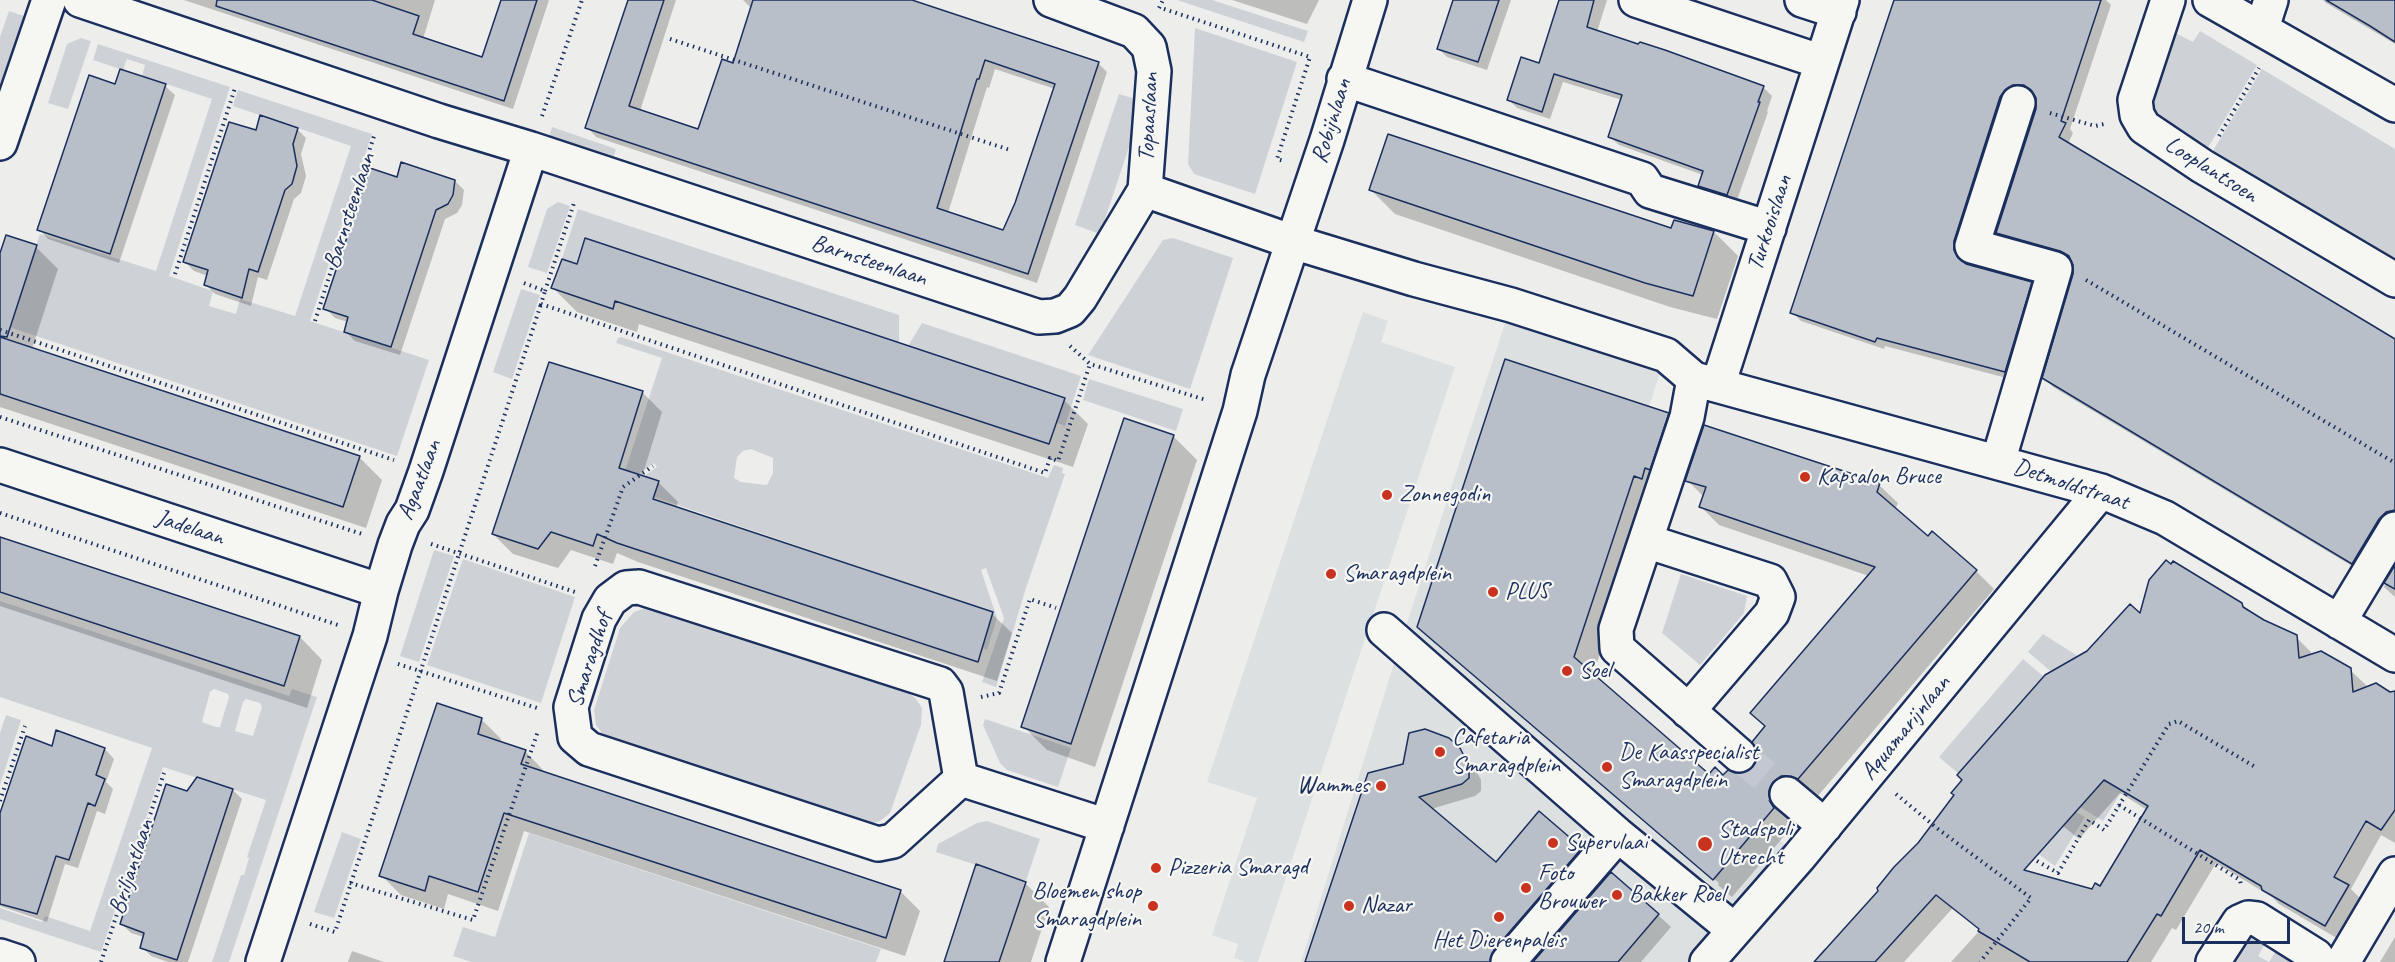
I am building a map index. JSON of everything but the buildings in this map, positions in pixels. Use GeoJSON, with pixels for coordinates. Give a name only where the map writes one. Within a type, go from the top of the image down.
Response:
{"type":"FeatureCollection","features":[{"type":"Feature","properties":{"kind":"street"},"geometry":{"type":"LineString","coordinates":[[0,143],[49,0]]}},
{"type":"Feature","properties":{"kind":"street","name":"Barnsteenlaan"},"geometry":{"type":"LineString","coordinates":[[80,0],[1039,317]]}},
{"type":"Feature","properties":{"kind":"street","name":"Topaaslaan"},"geometry":{"type":"LineString","coordinates":[[1051,0],[1134,31],[1149,47],[1154,71],[1145,190]]}},
{"type":"Feature","properties":{"kind":"street","name":"Robijnlaan"},"geometry":{"type":"LineString","coordinates":[[1293,242],[1370,0]]}},
{"type":"Feature","properties":{"kind":"street"},"geometry":{"type":"LineString","coordinates":[[1636,0],[1822,62]]}},
{"type":"Feature","properties":{"kind":"street","name":"Turkooislaan"},"geometry":{"type":"LineString","coordinates":[[1739,755],[1617,648],[1616,629],[1687,417],[1706,382],[1769,228],[1840,6],[1802,0]]}},
{"type":"Feature","properties":{"kind":"street"},"geometry":{"type":"LineString","coordinates":[[2137,115],[2135,100],[2168,0]]}},
{"type":"Feature","properties":{"kind":"street"},"geometry":{"type":"LineString","coordinates":[[2210,0],[2267,14],[2395,105]]}},
{"type":"Feature","properties":{"kind":"street"},"geometry":{"type":"LineString","coordinates":[[1344,79],[1642,179],[1650,191],[1769,228]]}},
{"type":"Feature","properties":{"kind":"street"},"geometry":{"type":"LineString","coordinates":[[1998,462],[2055,269],[1972,246],[2018,103]]}},
{"type":"Feature","properties":{"kind":"street","name":"Looplantsoen"},"geometry":{"type":"LineString","coordinates":[[2137,115],[2144,128],[2202,166],[2395,280]]}},
{"type":"Feature","properties":{"kind":"street","name":"Agaatlaan"},"geometry":{"type":"LineString","coordinates":[[263,962],[366,645],[395,545],[403,524],[412,510],[426,471],[531,149]]}},
{"type":"Feature","properties":{"kind":"street"},"geometry":{"type":"LineString","coordinates":[[1039,317],[1055,316],[1070,310],[1080,298],[1145,190],[1293,242],[1414,279],[1511,305],[1666,355],[1706,382]]}},
{"type":"Feature","properties":{"kind":"street"},"geometry":{"type":"LineString","coordinates":[[1063,962],[1240,411],[1248,375],[1293,242]]}},
{"type":"Feature","properties":{"kind":"street","name":"Detmoldstraat"},"geometry":{"type":"LineString","coordinates":[[1706,382],[2101,491],[2165,518],[2395,656]]}},
{"type":"Feature","properties":{"kind":"street","name":"Jadelaan"},"geometry":{"type":"LineString","coordinates":[[0,465],[381,591]]}},
{"type":"Feature","properties":{"kind":"street","name":"Aquamarijnlaan"},"geometry":{"type":"LineString","coordinates":[[1707,962],[1825,826],[2101,491]]}},
{"type":"Feature","properties":{"kind":"street"},"geometry":{"type":"LineString","coordinates":[[2339,622],[2395,528]]}},
{"type":"Feature","properties":{"kind":"street"},"geometry":{"type":"LineString","coordinates":[[1646,541],[1770,581],[1778,597],[1772,613],[1688,711]]}},
{"type":"Feature","properties":{"kind":"street","name":"Smaragdhof"},"geometry":{"type":"LineString","coordinates":[[639,587],[940,684],[946,692],[948,704],[961,779],[893,841],[878,844],[589,749],[558,715],[571,707],[598,619],[598,597],[626,588],[639,587]]}},
{"type":"Feature","properties":{"kind":"street"},"geometry":{"type":"LineString","coordinates":[[1384,630],[1618,835],[1734,930]]}},
{"type":"Feature","properties":{"kind":"street"},"geometry":{"type":"LineString","coordinates":[[961,779],[1107,826]]}},
{"type":"Feature","properties":{"kind":"street"},"geometry":{"type":"LineString","coordinates":[[1787,794],[1825,826]]}},
{"type":"Feature","properties":{"kind":"street"},"geometry":{"type":"LineString","coordinates":[[1508,962],[1618,835]]}},
{"type":"Feature","properties":{"kind":"street"},"geometry":{"type":"LineString","coordinates":[[2343,962],[2395,874]]}},
{"type":"Feature","properties":{"kind":"street"},"geometry":{"type":"LineString","coordinates":[[2213,962],[2239,922],[2248,918],[2257,919],[2316,956],[2320,962]]}},
{"type":"Feature","properties":{"kind":"street"},"geometry":{"type":"LineString","coordinates":[[0,956],[18,962]]}},
{"type":"Feature","properties":{"kind":"path"},"geometry":{"type":"LineString","coordinates":[[531,149],[582,0]]}},
{"type":"Feature","properties":{"kind":"path"},"geometry":{"type":"LineString","coordinates":[[1160,8],[1310,57]]}},
{"type":"Feature","properties":{"kind":"path"},"geometry":{"type":"LineString","coordinates":[[2202,166],[2264,58],[2267,14]]}},
{"type":"Feature","properties":{"kind":"path"},"geometry":{"type":"LineString","coordinates":[[670,39],[1010,150]]}},
{"type":"Feature","properties":{"kind":"path"},"geometry":{"type":"LineString","coordinates":[[175,274],[245,56]]}},
{"type":"Feature","properties":{"kind":"path","name":"Barnsteenlaan"},"geometry":{"type":"LineString","coordinates":[[315,321],[385,101]]}},
{"type":"Feature","properties":{"kind":"path"},"geometry":{"type":"LineString","coordinates":[[2018,103],[2095,126],[2137,115]]}},
{"type":"Feature","properties":{"kind":"path"},"geometry":{"type":"LineString","coordinates":[[280,914],[335,932],[586,167]]}},
{"type":"Feature","properties":{"kind":"path"},"geometry":{"type":"LineString","coordinates":[[2055,269],[2080,276],[2395,464]]}},
{"type":"Feature","properties":{"kind":"path"},"geometry":{"type":"LineString","coordinates":[[492,270],[545,291]]}},
{"type":"Feature","properties":{"kind":"path"},"geometry":{"type":"LineString","coordinates":[[541,304],[1045,473],[1050,458],[1058,461],[1090,364]]}},
{"type":"Feature","properties":{"kind":"path"},"geometry":{"type":"LineString","coordinates":[[1039,317],[1090,364],[1240,411]]}},
{"type":"Feature","properties":{"kind":"path"},"geometry":{"type":"LineString","coordinates":[[0,330],[426,471]]}},
{"type":"Feature","properties":{"kind":"path"},"geometry":{"type":"LineString","coordinates":[[0,417],[395,545],[426,542],[598,597],[623,487],[653,466]]}},
{"type":"Feature","properties":{"kind":"path"},"geometry":{"type":"LineString","coordinates":[[0,513],[366,645],[420,670],[558,715],[473,920],[350,883]]}},
{"type":"Feature","properties":{"kind":"path"},"geometry":{"type":"LineString","coordinates":[[948,704],[999,693],[1030,599],[1056,608]]}},
{"type":"Feature","properties":{"kind":"path"},"geometry":{"type":"LineString","coordinates":[[2037,861],[2058,873],[2089,820],[2104,830],[2169,724],[2178,721],[2257,768]]}},
{"type":"Feature","properties":{"kind":"path"},"geometry":{"type":"LineString","coordinates":[[0,801],[25,726]]}},
{"type":"Feature","properties":{"kind":"path"},"geometry":{"type":"LineString","coordinates":[[1870,772],[1938,829],[2031,898],[1980,962]]}},
{"type":"Feature","properties":{"kind":"path","name":"Briljantlaan"},"geometry":{"type":"LineString","coordinates":[[101,962],[164,773]]}},
{"type":"Feature","properties":{"kind":"path"},"geometry":{"type":"LineString","coordinates":[[2119,805],[2240,880],[2248,918]]}},
{"type":"Feature","properties":{"kind":"shaded area"},"geometry":{"type":"Polygon","coordinates":[[[1177,0],[1212,0],[1308,31],[1304,42],[1177,0]]]}},
{"type":"Feature","properties":{"kind":"shaded area"},"geometry":{"type":"Polygon","coordinates":[[[9,11],[27,17],[0,106],[0,37],[9,11]]]}},
{"type":"Feature","properties":{"kind":"shaded area"},"geometry":{"type":"Polygon","coordinates":[[[1195,28],[1297,62],[1255,194],[1194,174],[1188,164],[1195,28]]]}},
{"type":"Feature","properties":{"kind":"shaded area"},"geometry":{"type":"Polygon","coordinates":[[[2171,31],[2193,42],[2200,31],[2257,65],[2206,151],[2162,124],[2149,107],[2171,31]]]}},
{"type":"Feature","properties":{"kind":"shaded area"},"geometry":{"type":"Polygon","coordinates":[[[81,38],[91,41],[68,109],[48,103],[67,44],[81,38]]]}},
{"type":"Feature","properties":{"kind":"shaded area"},"geometry":{"type":"Polygon","coordinates":[[[98,44],[230,87],[169,276],[213,291],[209,306],[236,314],[240,299],[295,316],[351,146],[233,106],[238,90],[372,134],[310,321],[429,360],[397,456],[0,324],[0,305],[15,310],[40,234],[156,271],[212,99],[142,76],[145,65],[127,59],[123,70],[93,60],[98,44]]]}},
{"type":"Feature","properties":{"kind":"shaded area"},"geometry":{"type":"Polygon","coordinates":[[[2262,69],[2395,149],[2395,264],[2211,154],[2262,69]]]}},
{"type":"Feature","properties":{"kind":"shaded area"},"geometry":{"type":"Polygon","coordinates":[[[1119,94],[1139,100],[1138,120],[1100,234],[1075,225],[1119,94]]]}},
{"type":"Feature","properties":{"kind":"shaded area"},"geometry":{"type":"Polygon","coordinates":[[[552,127],[616,149],[612,162],[547,144],[552,127]]]}},
{"type":"Feature","properties":{"kind":"shaded area"},"geometry":{"type":"Polygon","coordinates":[[[558,202],[570,206],[547,273],[528,267],[547,209],[558,202]]]}},
{"type":"Feature","properties":{"kind":"shaded area"},"geometry":{"type":"Polygon","coordinates":[[[578,209],[899,315],[899,343],[584,238],[576,263],[562,259],[578,209]]]}},
{"type":"Feature","properties":{"kind":"shaded area"},"geometry":{"type":"Polygon","coordinates":[[[1173,238],[1233,258],[1190,389],[1088,355],[1163,240],[1173,238]]]}},
{"type":"Feature","properties":{"kind":"shaded area"},"geometry":{"type":"Polygon","coordinates":[[[521,289],[540,295],[512,379],[493,372],[521,289]]]}},
{"type":"Feature","properties":{"kind":"shaded area"},"geometry":{"type":"Polygon","coordinates":[[[1511,305],[1666,355],[1568,653],[1799,857],[1707,962],[1301,962],[1400,644],[1511,305]]]}},
{"type":"Feature","properties":{"kind":"shaded area","name":"Smaragdplein"},"geometry":{"type":"Polygon","coordinates":[[[1363,312],[1388,321],[1381,342],[1455,367],[1258,962],[1245,962],[1234,958],[1238,944],[1212,935],[1257,798],[1207,782],[1363,312]]]}},
{"type":"Feature","properties":{"kind":"shaded area"},"geometry":{"type":"Polygon","coordinates":[[[922,323],[1081,376],[1065,426],[1057,423],[1065,397],[908,346],[922,323]]]}},
{"type":"Feature","properties":{"kind":"shaded area"},"geometry":{"type":"Polygon","coordinates":[[[621,337],[1048,478],[1054,465],[1063,468],[1062,473],[1065,474],[1026,588],[996,687],[982,682],[1004,618],[986,568],[981,570],[997,618],[987,650],[982,648],[993,612],[654,497],[659,481],[646,477],[625,489],[657,467],[654,463],[620,486],[662,358],[616,343],[621,337]],[[751,449],[743,451],[737,457],[734,478],[741,482],[767,485],[773,473],[773,458],[751,449]]]}},
{"type":"Feature","properties":{"kind":"shaded area"},"geometry":{"type":"Polygon","coordinates":[[[1089,379],[1183,409],[1176,431],[1083,400],[1089,379]]]}},
{"type":"Feature","properties":{"kind":"shaded area"},"geometry":{"type":"Polygon","coordinates":[[[434,550],[454,556],[419,662],[400,656],[434,550]]]}},
{"type":"Feature","properties":{"kind":"shaded area"},"geometry":{"type":"Polygon","coordinates":[[[463,559],[575,597],[541,703],[427,665],[463,559]]]}},
{"type":"Feature","properties":{"kind":"shaded area"},"geometry":{"type":"Polygon","coordinates":[[[1681,574],[1747,596],[1744,613],[1700,665],[1662,633],[1681,574]]]}},
{"type":"Feature","properties":{"kind":"shaded area"},"geometry":{"type":"Polygon","coordinates":[[[0,601],[289,696],[292,689],[317,697],[229,962],[212,962],[241,875],[244,875],[249,858],[247,857],[266,800],[163,767],[101,952],[0,919],[0,908],[42,922],[45,916],[90,931],[152,748],[0,697],[0,601]],[[214,689],[210,692],[202,722],[220,727],[229,697],[228,694],[214,689]],[[246,699],[243,702],[235,731],[253,736],[262,707],[260,703],[246,699]]]}},
{"type":"Feature","properties":{"kind":"shaded area"},"geometry":{"type":"Polygon","coordinates":[[[645,608],[659,609],[909,693],[922,708],[921,725],[890,813],[880,821],[858,824],[605,737],[596,725],[594,710],[620,628],[634,612],[645,608]]]}},
{"type":"Feature","properties":{"kind":"shaded area"},"geometry":{"type":"Polygon","coordinates":[[[2043,634],[2081,658],[2061,680],[2028,652],[2043,634]]]}},
{"type":"Feature","properties":{"kind":"shaded area"},"geometry":{"type":"Polygon","coordinates":[[[2023,659],[2043,676],[1959,774],[1939,757],[2023,659]]]}},
{"type":"Feature","properties":{"kind":"shaded area"},"geometry":{"type":"Polygon","coordinates":[[[6,715],[21,720],[0,785],[0,733],[6,715]]]}},
{"type":"Feature","properties":{"kind":"shaded area"},"geometry":{"type":"Polygon","coordinates":[[[985,719],[1071,748],[1058,787],[1007,770],[1000,763],[983,725],[985,719]]]}},
{"type":"Feature","properties":{"kind":"shaded area"},"geometry":{"type":"Polygon","coordinates":[[[2125,756],[2139,764],[2103,821],[2080,807],[2125,756]]]}},
{"type":"Feature","properties":{"kind":"shaded area"},"geometry":{"type":"Polygon","coordinates":[[[2076,812],[2085,817],[2055,866],[2038,854],[2076,812]]]}},
{"type":"Feature","properties":{"kind":"shaded area"},"geometry":{"type":"Polygon","coordinates":[[[987,821],[1040,839],[1026,881],[936,852],[938,844],[977,823],[987,821]]]}},
{"type":"Feature","properties":{"kind":"shaded area"},"geometry":{"type":"Polygon","coordinates":[[[342,832],[361,839],[334,918],[314,912],[342,832]]]}},
{"type":"Feature","properties":{"kind":"shaded area"},"geometry":{"type":"Polygon","coordinates":[[[529,833],[881,949],[876,962],[472,962],[453,956],[463,927],[495,937],[529,833]]]}},
{"type":"Feature","properties":{"kind":"shaded area"},"geometry":{"type":"Polygon","coordinates":[[[2245,936],[2257,936],[2266,942],[2258,956],[2269,962],[2225,962],[2245,936]]]}},
{"type":"Feature","properties":{"kind":"shaded area"},"geometry":{"type":"Polygon","coordinates":[[[2277,949],[2296,962],[2269,962],[2277,949]]]}},
{"type":"Feature","properties":{"kind":"tunnel"},"geometry":{"type":"LineString","coordinates":[[1739,755],[1787,794]]}},
{"type":"Feature","properties":{"kind":"place","name":"Kapsalon Bruce"},"geometry":{"type":"Point","coordinates":[1805,477]}},
{"type":"Feature","properties":{"kind":"place","name":"Zonnegodin"},"geometry":{"type":"Point","coordinates":[1387,495]}},
{"type":"Feature","properties":{"kind":"place","name":"Smaragdplein"},"geometry":{"type":"Point","coordinates":[1331,574]}},
{"type":"Feature","properties":{"kind":"place","name":"PLUS"},"geometry":{"type":"Point","coordinates":[1493,592]}},
{"type":"Feature","properties":{"kind":"place","name":"Soel"},"geometry":{"type":"Point","coordinates":[1567,671]}},
{"type":"Feature","properties":{"kind":"place","name":"Cafetaria Smaragdplein"},"geometry":{"type":"Point","coordinates":[1440,752]}},
{"type":"Feature","properties":{"kind":"place","name":"De Kaasspecialist Smaragdplein"},"geometry":{"type":"Point","coordinates":[1607,767]}},
{"type":"Feature","properties":{"kind":"place","name":"Wammes"},"geometry":{"type":"Point","coordinates":[1381,786]}},
{"type":"Feature","properties":{"kind":"place","name":"Supervlaai"},"geometry":{"type":"Point","coordinates":[1553,843]}},
{"type":"Feature","properties":{"kind":"place","name":"Stadspoli Utrecht"},"geometry":{"type":"Point","coordinates":[1705,844]}},
{"type":"Feature","properties":{"kind":"place","name":"Pizzeria Smaragd"},"geometry":{"type":"Point","coordinates":[1156,868]}},
{"type":"Feature","properties":{"kind":"place","name":"Foto Brouwer"},"geometry":{"type":"Point","coordinates":[1526,888]}},
{"type":"Feature","properties":{"kind":"place","name":"Bakker Roel"},"geometry":{"type":"Point","coordinates":[1617,895]}},
{"type":"Feature","properties":{"kind":"place","name":"Bloemen shop Smaragdplein"},"geometry":{"type":"Point","coordinates":[1153,906]}},
{"type":"Feature","properties":{"kind":"place","name":"Nazar"},"geometry":{"type":"Point","coordinates":[1349,906]}},
{"type":"Feature","properties":{"kind":"place","name":"Het Dierenpaleis"},"geometry":{"type":"Point","coordinates":[1499,917]}}]}
